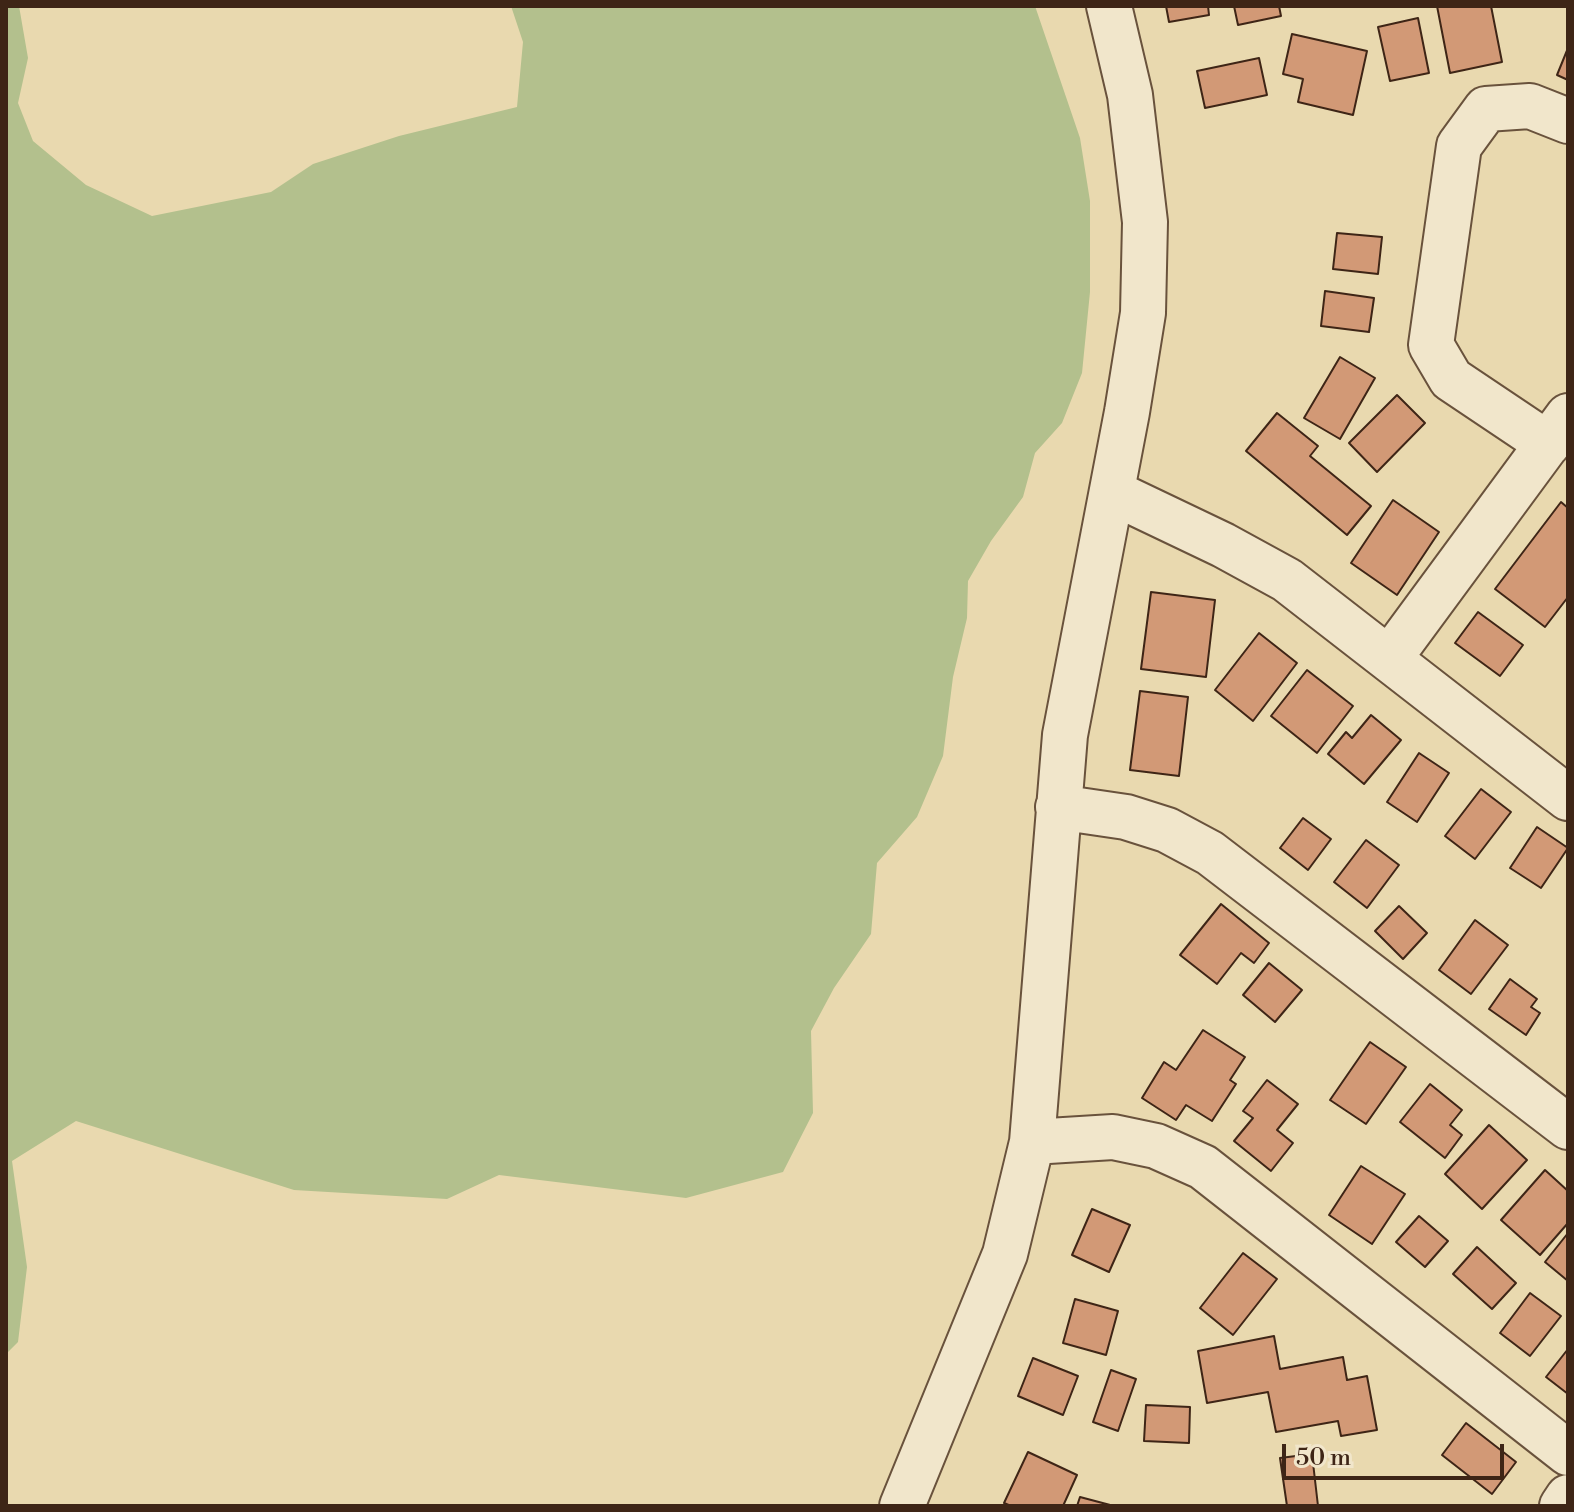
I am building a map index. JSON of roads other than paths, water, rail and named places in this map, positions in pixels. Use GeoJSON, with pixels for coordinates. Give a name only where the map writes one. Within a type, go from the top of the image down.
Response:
{"type":"FeatureCollection","features":[{"type":"Feature","properties":{"kind":"street"},"geometry":{"type":"LineString","coordinates":[[902,1506],[1005,1254],[1032,1142],[1065,735],[1143,313],[1145,222],[1130,95],[1109,6]]}},
{"type":"Feature","properties":{"kind":"street"},"geometry":{"type":"LineString","coordinates":[[1389,659],[1558,430],[1451,379],[1431,345],[1459,146],[1486,109],[1530,106],[1568,121]]}},
{"type":"Feature","properties":{"kind":"street"},"geometry":{"type":"LineString","coordinates":[[1112,492],[1223,545],[1287,580],[1568,798]]}},
{"type":"Feature","properties":{"kind":"street"},"geometry":{"type":"LineString","coordinates":[[1058,807],[1126,817],[1167,830],[1210,853],[1568,1127]]}},
{"type":"Feature","properties":{"kind":"street"},"geometry":{"type":"LineString","coordinates":[[1032,1142],[1113,1137],[1156,1146],[1203,1167],[1568,1453]]}},
{"type":"Feature","properties":{"kind":"street"},"geometry":{"type":"LineString","coordinates":[[1562,1506],[1568,1497]]}}]}
